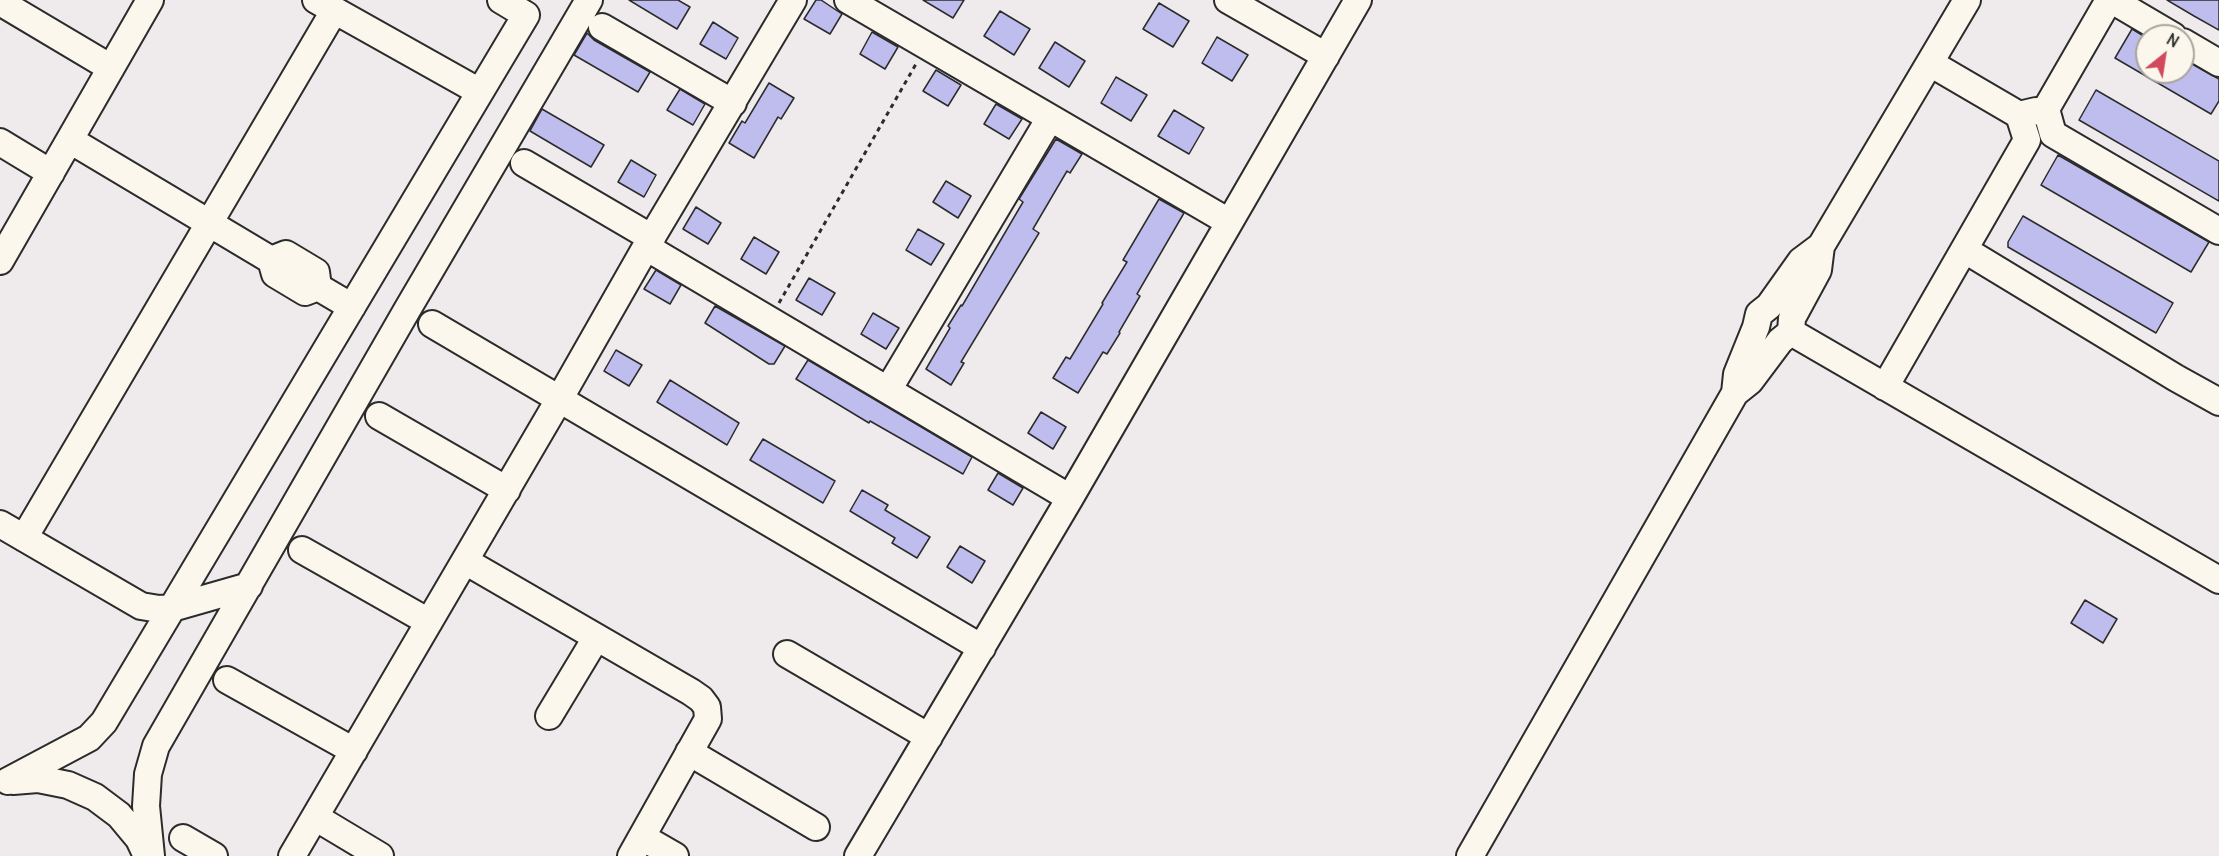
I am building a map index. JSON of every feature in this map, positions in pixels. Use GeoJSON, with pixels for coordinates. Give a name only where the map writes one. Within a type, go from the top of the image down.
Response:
{"type":"FeatureCollection","features":[{"type":"Feature","properties":{"kind":"street"},"geometry":{"type":"LineString","coordinates":[[0,261],[150,0]]}},
{"type":"Feature","properties":{"kind":"street"},"geometry":{"type":"LineString","coordinates":[[4,782],[89,738],[104,722],[526,15],[501,0]]}},
{"type":"Feature","properties":{"kind":"street"},"geometry":{"type":"LineString","coordinates":[[292,856],[507,490],[649,242],[793,0]]}},
{"type":"Feature","properties":{"kind":"street"},"geometry":{"type":"LineString","coordinates":[[848,0],[1229,222]]}},
{"type":"Feature","properties":{"kind":"street"},"geometry":{"type":"LineString","coordinates":[[1228,0],[1326,56]]}},
{"type":"Feature","properties":{"kind":"street"},"geometry":{"type":"LineString","coordinates":[[858,856],[1070,498],[1358,0]]}},
{"type":"Feature","properties":{"kind":"street"},"geometry":{"type":"LineString","coordinates":[[1736,393],[1737,374],[1763,316],[1801,261],[1821,246],[1967,0]]}},
{"type":"Feature","properties":{"kind":"street"},"geometry":{"type":"LineString","coordinates":[[2152,24],[2110,0],[2046,109],[2053,134],[2219,231]]}},
{"type":"Feature","properties":{"kind":"street"},"geometry":{"type":"LineString","coordinates":[[0,2],[111,68]]}},
{"type":"Feature","properties":{"kind":"street"},"geometry":{"type":"LineString","coordinates":[[149,856],[146,806],[148,774],[156,746],[407,310],[579,3]]}},
{"type":"Feature","properties":{"kind":"street"},"geometry":{"type":"LineString","coordinates":[[24,538],[210,223],[325,6],[480,92]]}},
{"type":"Feature","properties":{"kind":"street"},"geometry":{"type":"LineString","coordinates":[[602,27],[733,103]]}},
{"type":"Feature","properties":{"kind":"street"},"geometry":{"type":"LineString","coordinates":[[2195,49],[2219,63]]}},
{"type":"Feature","properties":{"kind":"street"},"geometry":{"type":"LineString","coordinates":[[1930,63],[2019,115],[2027,141]]}},
{"type":"Feature","properties":{"kind":"street"},"geometry":{"type":"LineString","coordinates":[[2019,115],[2046,109]]}},
{"type":"Feature","properties":{"kind":"street"},"geometry":{"type":"LineString","coordinates":[[888,390],[1050,118]]}},
{"type":"Feature","properties":{"kind":"street"},"geometry":{"type":"LineString","coordinates":[[1885,387],[2027,141],[2053,134]]}},
{"type":"Feature","properties":{"kind":"street"},"geometry":{"type":"LineString","coordinates":[[70,140],[271,260],[286,255],[306,266],[315,272],[318,287],[352,307]]}},
{"type":"Feature","properties":{"kind":"street"},"geometry":{"type":"LineString","coordinates":[[0,142],[51,172]]}},
{"type":"Feature","properties":{"kind":"street"},"geometry":{"type":"LineString","coordinates":[[524,163],[769,320],[1070,498]]}},
{"type":"Feature","properties":{"kind":"street"},"geometry":{"type":"LineString","coordinates":[[1470,856],[1736,393],[1750,381],[1788,330],[1818,270],[1821,246]]}},
{"type":"Feature","properties":{"kind":"street"},"geometry":{"type":"LineString","coordinates":[[1965,250],[2219,402]]}},
{"type":"Feature","properties":{"kind":"street"},"geometry":{"type":"LineString","coordinates":[[1763,316],[1763,338],[1774,342],[1788,330]]}},
{"type":"Feature","properties":{"kind":"street"},"geometry":{"type":"LineString","coordinates":[[432,324],[982,648]]}},
{"type":"Feature","properties":{"kind":"street"},"geometry":{"type":"LineString","coordinates":[[1788,330],[2219,580]]}},
{"type":"Feature","properties":{"kind":"street"},"geometry":{"type":"LineString","coordinates":[[379,416],[507,490]]}},
{"type":"Feature","properties":{"kind":"street"},"geometry":{"type":"LineString","coordinates":[[0,524],[141,606],[159,609],[172,608],[249,586]]}},
{"type":"Feature","properties":{"kind":"street"},"geometry":{"type":"LineString","coordinates":[[302,550],[429,622]]}},
{"type":"Feature","properties":{"kind":"street"},"geometry":{"type":"LineString","coordinates":[[465,561],[701,699],[707,707],[708,719],[636,847],[675,856]]}},
{"type":"Feature","properties":{"kind":"street"},"geometry":{"type":"LineString","coordinates":[[549,716],[596,638]]}},
{"type":"Feature","properties":{"kind":"street"},"geometry":{"type":"LineString","coordinates":[[787,654],[929,737]]}},
{"type":"Feature","properties":{"kind":"street"},"geometry":{"type":"LineString","coordinates":[[227,680],[354,751]]}},
{"type":"Feature","properties":{"kind":"street"},"geometry":{"type":"LineString","coordinates":[[689,752],[816,827]]}},
{"type":"Feature","properties":{"kind":"street"},"geometry":{"type":"LineString","coordinates":[[4,782],[38,779],[68,785],[95,797],[119,815],[149,856]]}},
{"type":"Feature","properties":{"kind":"street"},"geometry":{"type":"LineString","coordinates":[[315,817],[380,856]]}},
{"type":"Feature","properties":{"kind":"street"},"geometry":{"type":"LineString","coordinates":[[183,838],[214,856]]}},
{"type":"Feature","properties":{"kind":"path"},"geometry":{"type":"LineString","coordinates":[[769,320],[927,46]]}},
{"type":"Feature","properties":{"kind":"building"},"geometry":{"type":"Polygon","coordinates":[[[629,0],[678,0],[690,7],[677,29],[629,0]]]}},
{"type":"Feature","properties":{"kind":"building"},"geometry":{"type":"Polygon","coordinates":[[[816,0],[821,0],[842,14],[830,34],[804,19],[816,0]]]}},
{"type":"Feature","properties":{"kind":"building"},"geometry":{"type":"Polygon","coordinates":[[[923,0],[964,0],[953,18],[923,0]]]}},
{"type":"Feature","properties":{"kind":"building"},"geometry":{"type":"Polygon","coordinates":[[[2167,0],[2219,0],[2219,30],[2194,16],[2167,0]]]}},
{"type":"Feature","properties":{"kind":"building"},"geometry":{"type":"Polygon","coordinates":[[[1159,3],[1189,21],[1173,47],[1143,29],[1159,3]]]}},
{"type":"Feature","properties":{"kind":"building"},"geometry":{"type":"Polygon","coordinates":[[[1000,11],[1030,29],[1014,55],[984,36],[1000,11]]]}},
{"type":"Feature","properties":{"kind":"building"},"geometry":{"type":"Polygon","coordinates":[[[713,22],[738,38],[726,59],[700,44],[713,22]]]}},
{"type":"Feature","properties":{"kind":"building"},"geometry":{"type":"Polygon","coordinates":[[[2132,29],[2135,31],[2135,70],[2115,58],[2132,29]]]}},
{"type":"Feature","properties":{"kind":"building"},"geometry":{"type":"Polygon","coordinates":[[[872,32],[898,47],[885,69],[860,54],[872,32]]]}},
{"type":"Feature","properties":{"kind":"building"},"geometry":{"type":"Polygon","coordinates":[[[587,33],[594,40],[650,72],[638,92],[574,55],[587,33]]]}},
{"type":"Feature","properties":{"kind":"building"},"geometry":{"type":"Polygon","coordinates":[[[1217,37],[1248,55],[1232,81],[1202,63],[1217,37]]]}},
{"type":"Feature","properties":{"kind":"building"},"geometry":{"type":"Polygon","coordinates":[[[1055,42],[1085,61],[1069,87],[1039,68],[1055,42]]]}},
{"type":"Feature","properties":{"kind":"building"},"geometry":{"type":"Polygon","coordinates":[[[2195,66],[2219,79],[2219,101],[2211,114],[2160,84],[2195,84],[2195,66]]]}},
{"type":"Feature","properties":{"kind":"building"},"geometry":{"type":"Polygon","coordinates":[[[936,70],[961,85],[948,106],[923,91],[936,70]]]}},
{"type":"Feature","properties":{"kind":"building"},"geometry":{"type":"Polygon","coordinates":[[[1116,77],[1147,95],[1131,121],[1101,103],[1116,77]]]}},
{"type":"Feature","properties":{"kind":"building"},"geometry":{"type":"Polygon","coordinates":[[[769,83],[794,98],[781,119],[778,117],[754,158],[729,143],[742,121],[745,123],[769,83]]]}},
{"type":"Feature","properties":{"kind":"building"},"geometry":{"type":"Polygon","coordinates":[[[680,89],[705,104],[693,125],[667,110],[680,89]]]}},
{"type":"Feature","properties":{"kind":"building"},"geometry":{"type":"Polygon","coordinates":[[[2096,90],[2219,161],[2219,201],[2079,120],[2096,90]]]}},
{"type":"Feature","properties":{"kind":"building"},"geometry":{"type":"Polygon","coordinates":[[[996,104],[1022,119],[1009,139],[984,124],[996,104]]]}},
{"type":"Feature","properties":{"kind":"building"},"geometry":{"type":"Polygon","coordinates":[[[542,109],[604,145],[591,167],[530,131],[542,109]]]}},
{"type":"Feature","properties":{"kind":"building"},"geometry":{"type":"Polygon","coordinates":[[[1174,110],[1204,128],[1189,154],[1158,136],[1174,110]]]}},
{"type":"Feature","properties":{"kind":"building"},"geometry":{"type":"Polygon","coordinates":[[[1056,139],[1082,154],[1070,173],[1067,171],[1033,229],[1039,233],[961,362],[964,363],[951,385],[926,369],[950,328],[948,326],[1023,202],[1019,199],[1056,139]]]}},
{"type":"Feature","properties":{"kind":"building"},"geometry":{"type":"Polygon","coordinates":[[[2058,155],[2209,242],[2191,272],[2041,185],[2058,155]]]}},
{"type":"Feature","properties":{"kind":"building"},"geometry":{"type":"Polygon","coordinates":[[[631,160],[656,175],[644,197],[618,182],[631,160]]]}},
{"type":"Feature","properties":{"kind":"building"},"geometry":{"type":"Polygon","coordinates":[[[946,181],[971,196],[958,218],[933,202],[946,181]]]}},
{"type":"Feature","properties":{"kind":"building"},"geometry":{"type":"Polygon","coordinates":[[[1159,199],[1184,213],[1137,294],[1140,296],[1120,333],[1107,354],[1103,352],[1078,393],[1053,378],[1066,357],[1070,359],[1103,304],[1127,262],[1123,260],[1159,199]]]}},
{"type":"Feature","properties":{"kind":"building"},"geometry":{"type":"Polygon","coordinates":[[[696,207],[721,223],[708,244],[683,229],[696,207]]]}},
{"type":"Feature","properties":{"kind":"building"},"geometry":{"type":"Polygon","coordinates":[[[2023,216],[2173,303],[2156,333],[2008,247],[2008,242],[2023,216]]]}},
{"type":"Feature","properties":{"kind":"building"},"geometry":{"type":"Polygon","coordinates":[[[918,229],[944,244],[931,265],[906,250],[918,229]]]}},
{"type":"Feature","properties":{"kind":"building"},"geometry":{"type":"Polygon","coordinates":[[[754,237],[779,252],[766,274],[741,259],[754,237]]]}},
{"type":"Feature","properties":{"kind":"building"},"geometry":{"type":"Polygon","coordinates":[[[656,270],[681,285],[670,304],[644,289],[656,270]]]}},
{"type":"Feature","properties":{"kind":"building"},"geometry":{"type":"Polygon","coordinates":[[[809,278],[835,293],[822,315],[796,300],[809,278]]]}},
{"type":"Feature","properties":{"kind":"building"},"geometry":{"type":"Polygon","coordinates":[[[715,306],[785,346],[774,364],[769,364],[705,323],[715,306]]]}},
{"type":"Feature","properties":{"kind":"building"},"geometry":{"type":"Polygon","coordinates":[[[873,313],[899,328],[886,349],[861,334],[873,313]]]}},
{"type":"Feature","properties":{"kind":"building"},"geometry":{"type":"Polygon","coordinates":[[[616,350],[642,365],[629,386],[604,371],[616,350]]]}},
{"type":"Feature","properties":{"kind":"building"},"geometry":{"type":"Polygon","coordinates":[[[808,360],[972,457],[963,474],[870,421],[869,423],[796,379],[808,360]]]}},
{"type":"Feature","properties":{"kind":"building"},"geometry":{"type":"Polygon","coordinates":[[[670,380],[739,423],[727,445],[657,402],[670,380]]]}},
{"type":"Feature","properties":{"kind":"building"},"geometry":{"type":"Polygon","coordinates":[[[1041,412],[1066,427],[1053,449],[1028,433],[1041,412]]]}},
{"type":"Feature","properties":{"kind":"building"},"geometry":{"type":"Polygon","coordinates":[[[763,439],[835,481],[823,503],[750,460],[763,439]]]}},
{"type":"Feature","properties":{"kind":"building"},"geometry":{"type":"Polygon","coordinates":[[[998,473],[1023,488],[1013,505],[988,490],[998,473]]]}},
{"type":"Feature","properties":{"kind":"building"},"geometry":{"type":"Polygon","coordinates":[[[862,490],[888,505],[885,510],[930,537],[917,558],[892,543],[895,538],[850,511],[862,490]]]}},
{"type":"Feature","properties":{"kind":"building"},"geometry":{"type":"Polygon","coordinates":[[[960,546],[985,561],[972,583],[947,567],[960,546]]]}},
{"type":"Feature","properties":{"kind":"building"},"geometry":{"type":"Polygon","coordinates":[[[2085,600],[2117,619],[2103,643],[2071,623],[2085,600]]]}}]}
